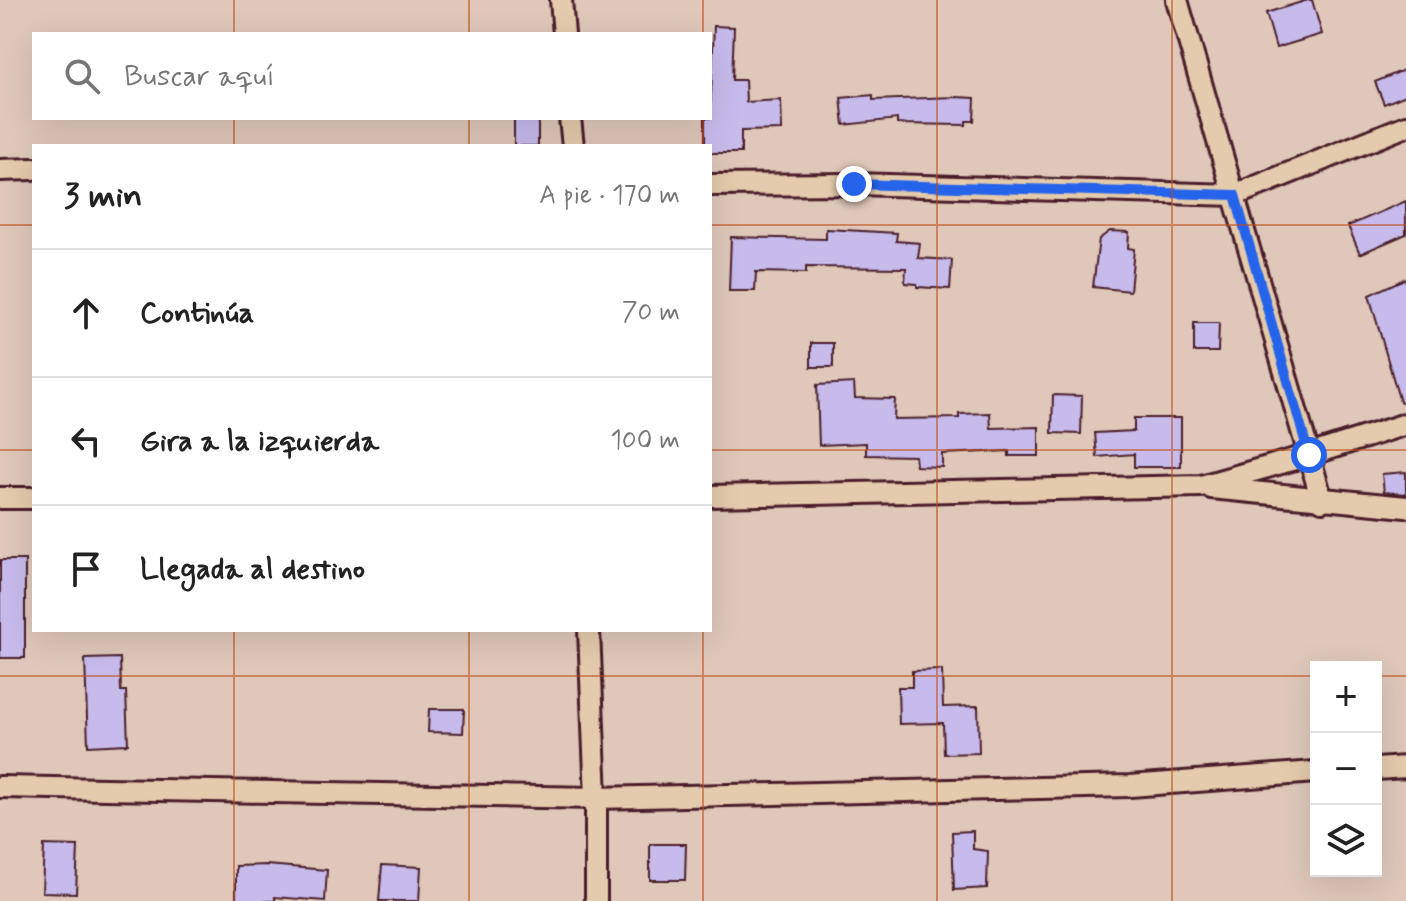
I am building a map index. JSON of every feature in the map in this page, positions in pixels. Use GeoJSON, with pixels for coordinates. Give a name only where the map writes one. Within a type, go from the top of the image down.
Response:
{"type":"FeatureCollection","features":[{"type":"Feature","properties":{"kind":"street"},"geometry":{"type":"LineString","coordinates":[[561,0],[564,32]]}},
{"type":"Feature","properties":{"kind":"street"},"geometry":{"type":"LineString","coordinates":[[1177,0],[1322,501]]}},
{"type":"Feature","properties":{"kind":"street"},"geometry":{"type":"LineString","coordinates":[[570,120],[573,144]]}},
{"type":"Feature","properties":{"kind":"street"},"geometry":{"type":"LineString","coordinates":[[712,185],[854,184],[1235,195],[1406,126]]}},
{"type":"Feature","properties":{"kind":"street"},"geometry":{"type":"LineString","coordinates":[[0,170],[32,169]]}},
{"type":"Feature","properties":{"kind":"street"},"geometry":{"type":"LineString","coordinates":[[1201,486],[1406,424]]}},
{"type":"Feature","properties":{"kind":"street"},"geometry":{"type":"LineString","coordinates":[[712,496],[1201,486],[1322,501],[1406,507]]}},
{"type":"Feature","properties":{"kind":"street"},"geometry":{"type":"LineString","coordinates":[[0,498],[32,498]]}},
{"type":"Feature","properties":{"kind":"street"},"geometry":{"type":"LineString","coordinates":[[589,632],[596,798],[596,901]]}},
{"type":"Feature","properties":{"kind":"street"},"geometry":{"type":"LineString","coordinates":[[1382,769],[1406,767]]}},
{"type":"Feature","properties":{"kind":"street"},"geometry":{"type":"LineString","coordinates":[[0,787],[596,798],[1130,786],[1310,772]]}},
{"type":"Feature","properties":{"kind":"building"},"geometry":{"type":"Polygon","coordinates":[[[1312,0],[1322,34],[1276,48],[1266,13],[1312,0]]]}},
{"type":"Feature","properties":{"kind":"building"},"geometry":{"type":"Polygon","coordinates":[[[714,26],[734,27],[732,80],[745,80],[746,102],[781,100],[782,130],[741,131],[741,153],[712,153],[712,144],[705,144],[705,120],[712,120],[714,26]]]}},
{"type":"Feature","properties":{"kind":"building"},"geometry":{"type":"Polygon","coordinates":[[[1406,69],[1406,95],[1384,104],[1375,82],[1406,69]]]}},
{"type":"Feature","properties":{"kind":"building"},"geometry":{"type":"Polygon","coordinates":[[[873,95],[873,100],[975,98],[974,121],[966,121],[966,125],[897,124],[897,119],[844,125],[841,98],[873,95]]]}},
{"type":"Feature","properties":{"kind":"building"},"geometry":{"type":"Polygon","coordinates":[[[514,120],[538,120],[538,144],[514,144],[514,120]]]}},
{"type":"Feature","properties":{"kind":"building"},"geometry":{"type":"Polygon","coordinates":[[[1406,201],[1406,234],[1360,254],[1348,226],[1406,201]]]}},
{"type":"Feature","properties":{"kind":"building"},"geometry":{"type":"Polygon","coordinates":[[[826,229],[897,233],[896,241],[920,243],[918,258],[952,260],[950,289],[905,283],[906,268],[806,267],[806,273],[756,272],[755,291],[729,291],[731,237],[826,239],[826,229]]]}},
{"type":"Feature","properties":{"kind":"building"},"geometry":{"type":"Polygon","coordinates":[[[1110,231],[1129,232],[1128,248],[1134,249],[1130,291],[1093,287],[1099,239],[1110,231]]]}},
{"type":"Feature","properties":{"kind":"building"},"geometry":{"type":"Polygon","coordinates":[[[1406,278],[1406,401],[1400,402],[1369,295],[1406,278]]]}},
{"type":"Feature","properties":{"kind":"building"},"geometry":{"type":"Polygon","coordinates":[[[1194,323],[1219,323],[1218,352],[1194,352],[1194,323]]]}},
{"type":"Feature","properties":{"kind":"building"},"geometry":{"type":"Polygon","coordinates":[[[811,343],[833,343],[833,367],[811,367],[811,343]]]}},
{"type":"Feature","properties":{"kind":"building"},"geometry":{"type":"Polygon","coordinates":[[[854,383],[855,398],[895,399],[894,419],[959,418],[959,414],[990,413],[991,428],[1039,427],[1039,456],[1009,456],[1009,451],[942,454],[942,467],[916,466],[915,456],[866,455],[866,443],[819,445],[817,385],[854,383]]]}},
{"type":"Feature","properties":{"kind":"building"},"geometry":{"type":"Polygon","coordinates":[[[1053,395],[1082,396],[1081,434],[1052,433],[1053,395]]]}},
{"type":"Feature","properties":{"kind":"building"},"geometry":{"type":"Polygon","coordinates":[[[1134,418],[1181,418],[1181,467],[1134,467],[1134,454],[1097,457],[1095,433],[1134,431],[1134,418]]]}},
{"type":"Feature","properties":{"kind":"building"},"geometry":{"type":"Polygon","coordinates":[[[1406,472],[1406,494],[1384,492],[1382,474],[1406,472]]]}},
{"type":"Feature","properties":{"kind":"building"},"geometry":{"type":"Polygon","coordinates":[[[0,560],[25,560],[25,658],[0,658],[0,560]]]}},
{"type":"Feature","properties":{"kind":"building"},"geometry":{"type":"Polygon","coordinates":[[[120,658],[121,691],[126,691],[128,744],[88,746],[85,659],[120,658]]]}},
{"type":"Feature","properties":{"kind":"building"},"geometry":{"type":"Polygon","coordinates":[[[942,670],[943,707],[978,706],[979,753],[944,754],[943,723],[899,724],[898,687],[912,687],[912,671],[942,670]]]}},
{"type":"Feature","properties":{"kind":"building"},"geometry":{"type":"Polygon","coordinates":[[[429,709],[464,709],[463,733],[428,732],[429,709]]]}},
{"type":"Feature","properties":{"kind":"building"},"geometry":{"type":"Polygon","coordinates":[[[973,831],[973,849],[988,851],[987,888],[954,890],[952,832],[973,831]]]}},
{"type":"Feature","properties":{"kind":"building"},"geometry":{"type":"Polygon","coordinates":[[[650,844],[686,844],[685,880],[650,880],[650,844]]]}},
{"type":"Feature","properties":{"kind":"building"},"geometry":{"type":"Polygon","coordinates":[[[44,845],[78,846],[76,893],[42,892],[44,845]]]}},
{"type":"Feature","properties":{"kind":"building"},"geometry":{"type":"Polygon","coordinates":[[[382,865],[421,867],[419,901],[379,901],[382,865]]]}},
{"type":"Feature","properties":{"kind":"building"},"geometry":{"type":"Polygon","coordinates":[[[236,866],[327,870],[325,901],[275,897],[275,901],[236,901],[236,866]]]}},
{"type":"Feature","properties":{"kind":"route"},"geometry":{"type":"LineString","coordinates":[[854,184],[1235,195],[1309,455]]}}]}
